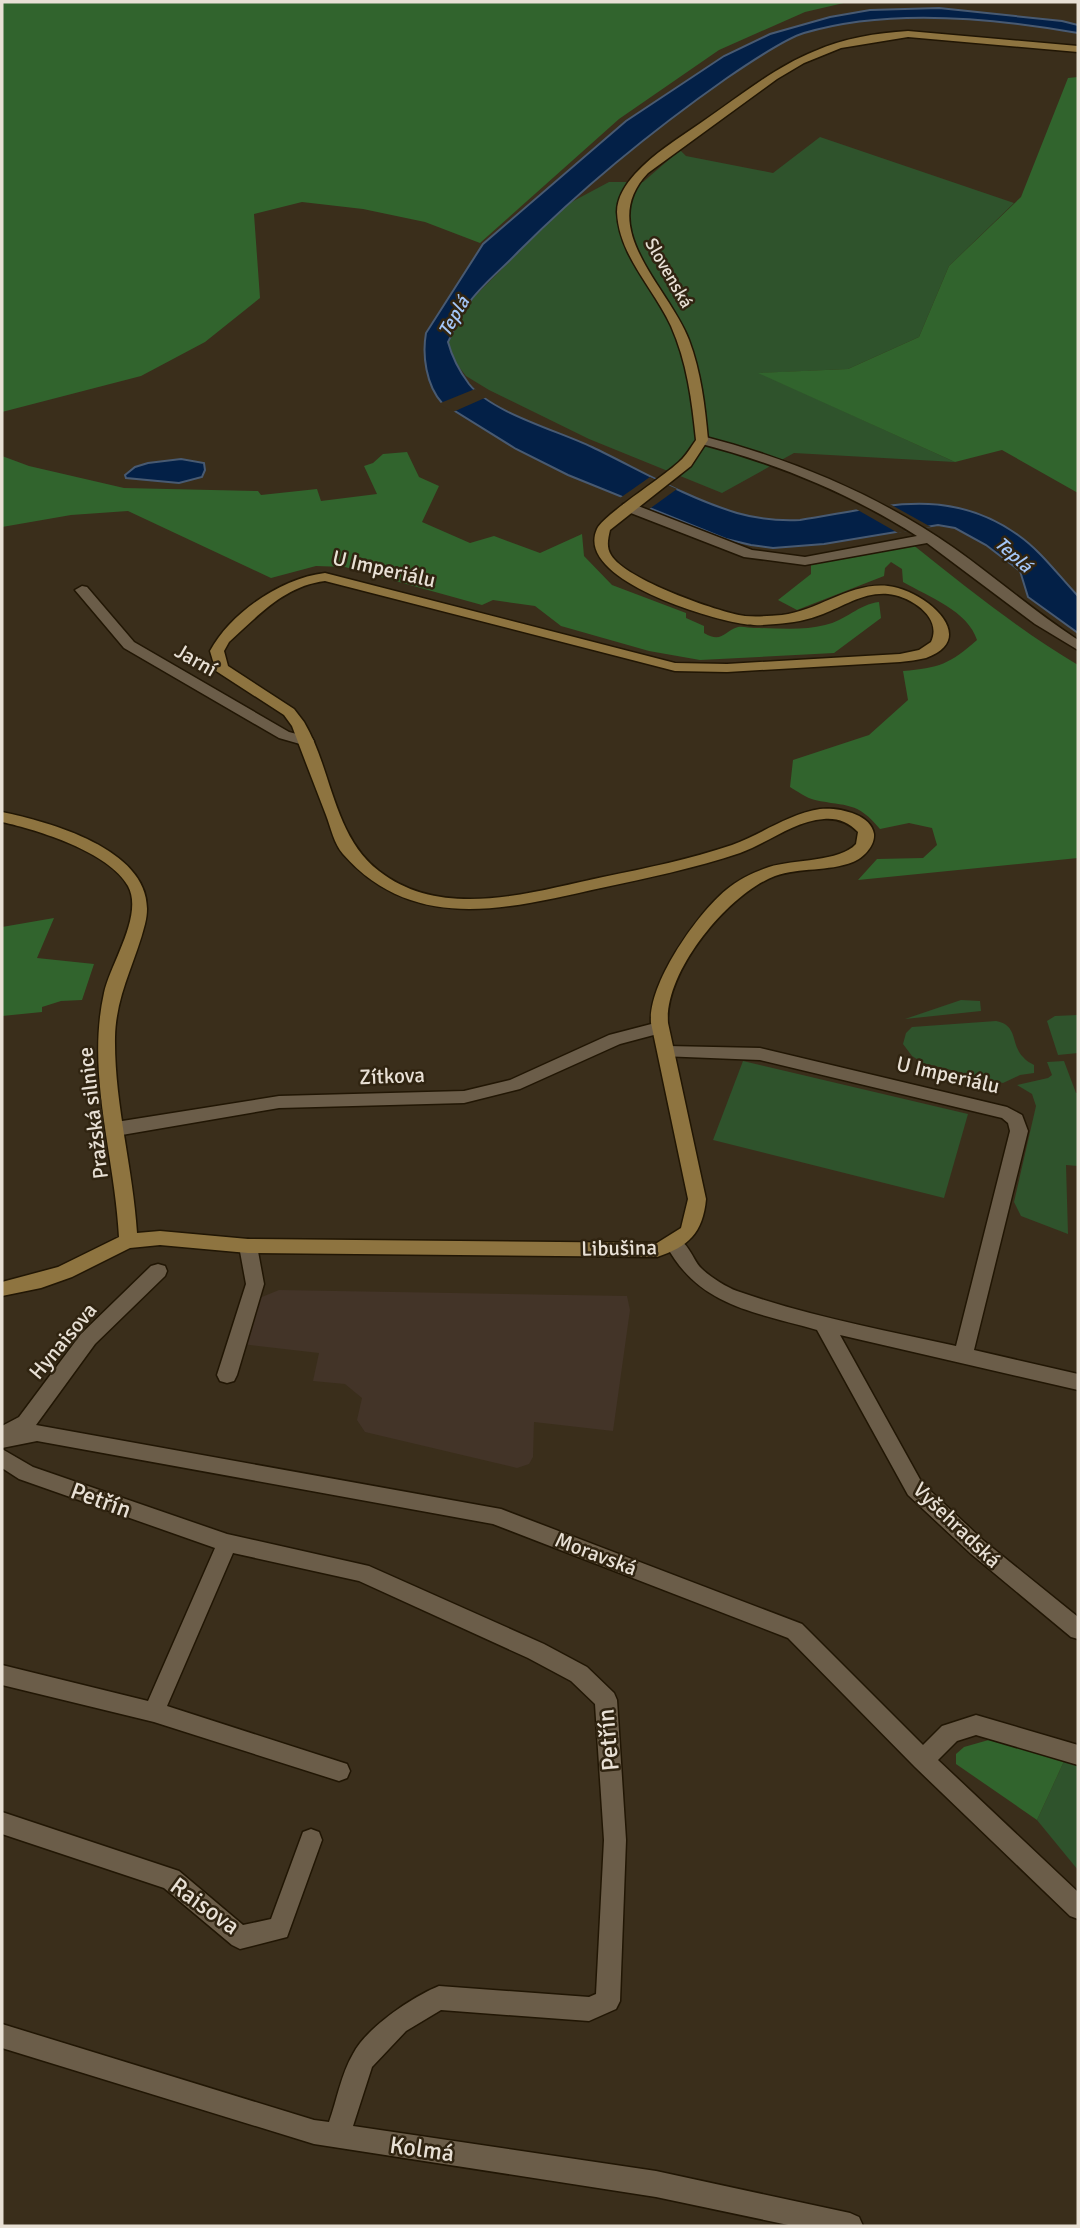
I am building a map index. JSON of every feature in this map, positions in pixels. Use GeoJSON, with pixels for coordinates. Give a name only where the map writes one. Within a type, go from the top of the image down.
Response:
{"type":"FeatureCollection","features":[{"type":"Feature","properties":{"kind":"street","name":"Slovenská"},"geometry":{"type":"LineString","coordinates":[[702,440],[690,364],[678,328],[635,259],[623,220],[626,194],[644,171],[765,82],[815,54],[846,43],[883,35],[908,34],[1078,49]]}},
{"type":"Feature","properties":{"kind":"street","name":"U Imperiálu"},"geometry":{"type":"LineString","coordinates":[[674,1245],[691,1227],[697,1199],[667,1052],[659,1028],[662,997],[670,979],[722,902],[746,884],[773,872],[847,858],[856,853],[867,835],[859,823],[843,815],[812,816],[741,847],[673,866],[513,903],[471,907],[450,905],[397,890],[374,877],[358,863],[347,849],[307,741],[289,712],[225,672],[217,657],[223,640],[288,585],[305,579],[338,578],[656,663],[697,669],[914,656],[931,650],[940,639],[940,622],[931,610],[908,595],[889,590],[877,589],[855,594],[817,614],[757,620],[731,617],[641,585],[618,570],[600,547],[604,528],[693,456],[702,440]]}},
{"type":"Feature","properties":{"kind":"street"},"geometry":{"type":"LineString","coordinates":[[702,440],[769,457],[873,506],[930,538],[1078,646]]}},
{"type":"Feature","properties":{"kind":"street"},"geometry":{"type":"LineString","coordinates":[[631,505],[749,554],[805,561],[930,538]]}},
{"type":"Feature","properties":{"kind":"street","name":"Jarní"},"geometry":{"type":"LineString","coordinates":[[82,590],[129,645],[284,735],[307,741]]}},
{"type":"Feature","properties":{"kind":"street","name":"Pražská silnice"},"geometry":{"type":"LineString","coordinates":[[2,817],[20,820],[61,835],[125,871],[140,897],[139,913],[112,993],[105,1047],[128,1206],[128,1241]]}},
{"type":"Feature","properties":{"kind":"street","name":"Zítkova"},"geometry":{"type":"LineString","coordinates":[[116,1129],[279,1102],[464,1097],[514,1085],[615,1040],[659,1028]]}},
{"type":"Feature","properties":{"kind":"street","name":"U Imperiálu"},"geometry":{"type":"LineString","coordinates":[[667,1052],[760,1054],[1007,1113],[1016,1120],[1019,1131],[963,1357]]}},
{"type":"Feature","properties":{"kind":"street","name":"Libušina"},"geometry":{"type":"LineString","coordinates":[[2,1289],[41,1281],[65,1272],[128,1241],[160,1238],[248,1246],[657,1250],[674,1245],[695,1274],[728,1296],[824,1324],[1078,1382]]}},
{"type":"Feature","properties":{"kind":"street"},"geometry":{"type":"LineString","coordinates":[[227,1375],[255,1284],[248,1246]]}},
{"type":"Feature","properties":{"kind":"street","name":"Hynaisova"},"geometry":{"type":"LineString","coordinates":[[2,1438],[26,1423],[88,1339],[158,1271]]}},
{"type":"Feature","properties":{"kind":"street","name":"Vyšehradská"},"geometry":{"type":"LineString","coordinates":[[824,1324],[915,1489],[976,1547],[1078,1630]]}},
{"type":"Feature","properties":{"kind":"street","name":"Moravská"},"geometry":{"type":"LineString","coordinates":[[2,1438],[37,1433],[494,1515],[795,1631],[923,1760],[1078,1908]]}},
{"type":"Feature","properties":{"kind":"street","name":"Petřín"},"geometry":{"type":"LineString","coordinates":[[2,1457],[26,1473],[227,1543],[362,1572],[547,1657],[579,1674],[606,1700],[615,1840],[607,2001],[589,2009],[439,1998],[398,2024],[362,2060],[337,2136]]}},
{"type":"Feature","properties":{"kind":"street"},"geometry":{"type":"LineString","coordinates":[[154,1712],[227,1543]]}},
{"type":"Feature","properties":{"kind":"street"},"geometry":{"type":"LineString","coordinates":[[2,1675],[154,1712],[339,1771]]}},
{"type":"Feature","properties":{"kind":"street"},"geometry":{"type":"LineString","coordinates":[[923,1760],[950,1733],[976,1725],[1078,1755]]}},
{"type":"Feature","properties":{"kind":"street","name":"Raisova"},"geometry":{"type":"LineString","coordinates":[[2,1823],[171,1879],[240,1937],[279,1929],[311,1840]]}},
{"type":"Feature","properties":{"kind":"street","name":"Kolmá"},"geometry":{"type":"LineString","coordinates":[[2,2036],[337,2136],[656,2184],[850,2226]]}},
{"type":"Feature","properties":{"kind":"shaded area"},"geometry":{"type":"Polygon","coordinates":[[[279,1290],[627,1296],[630,1310],[613,1431],[534,1422],[533,1457],[529,1464],[517,1468],[365,1432],[357,1420],[362,1398],[345,1384],[313,1381],[319,1353],[242,1344],[257,1299],[279,1290]]]}},
{"type":"Feature","properties":{"kind":"green space"},"geometry":{"type":"Polygon","coordinates":[[[2,2],[848,2],[805,12],[719,50],[619,119],[480,243],[425,222],[363,209],[302,202],[254,214],[260,298],[205,342],[141,376],[2,412],[2,2]]]}},
{"type":"Feature","properties":{"kind":"green space"},"geometry":{"type":"Polygon","coordinates":[[[1078,77],[1078,493],[1002,450],[955,462],[758,373],[848,369],[919,337],[949,266],[1021,197],[1068,78],[1078,77]]]}},
{"type":"Feature","properties":{"kind":"green space"},"geometry":{"type":"Polygon","coordinates":[[[820,137],[1014,203],[949,266],[919,337],[848,369],[760,373],[955,462],[794,453],[722,493],[589,439],[489,390],[466,376],[456,363],[448,342],[470,301],[566,205],[609,182],[643,182],[680,150],[686,156],[773,173],[820,137]]]}},
{"type":"Feature","properties":{"kind":"green space"},"geometry":{"type":"Polygon","coordinates":[[[407,452],[419,477],[439,486],[422,522],[470,543],[494,536],[540,553],[582,534],[584,556],[612,585],[686,613],[686,618],[704,626],[704,633],[710,636],[719,637],[740,627],[817,627],[879,602],[881,618],[834,653],[700,660],[649,651],[561,626],[535,606],[493,600],[482,605],[345,567],[316,566],[271,578],[128,511],[71,515],[2,527],[2,456],[29,466],[124,488],[258,491],[261,495],[317,489],[321,501],[377,494],[364,466],[373,463],[383,454],[407,452]]]}},
{"type":"Feature","properties":{"kind":"green space"},"geometry":{"type":"Polygon","coordinates":[[[912,544],[1014,623],[1078,665],[1078,858],[858,880],[877,859],[923,858],[937,845],[932,828],[909,823],[880,829],[858,809],[812,799],[790,787],[793,760],[869,735],[908,700],[903,671],[943,663],[959,655],[977,640],[965,621],[956,613],[903,582],[902,569],[891,562],[885,568],[884,576],[797,610],[778,600],[811,574],[811,562],[912,544]]]}},
{"type":"Feature","properties":{"kind":"green space"},"geometry":{"type":"Polygon","coordinates":[[[54,918],[37,958],[94,964],[82,1000],[61,1001],[42,1007],[42,1012],[2,1016],[2,927],[54,918]]]}},
{"type":"Feature","properties":{"kind":"green space"},"geometry":{"type":"Polygon","coordinates":[[[961,1000],[980,1001],[981,1011],[905,1019],[961,1000]]]}},
{"type":"Feature","properties":{"kind":"green space"},"geometry":{"type":"Polygon","coordinates":[[[1078,1015],[1078,1053],[1058,1055],[1047,1021],[1055,1016],[1078,1015]]]}},
{"type":"Feature","properties":{"kind":"green space"},"geometry":{"type":"Polygon","coordinates":[[[996,1021],[1003,1023],[1011,1031],[1020,1053],[1034,1065],[1034,1073],[1020,1075],[1003,1083],[923,1063],[912,1056],[903,1044],[906,1033],[912,1027],[996,1021]]]}},
{"type":"Feature","properties":{"kind":"green space"},"geometry":{"type":"Polygon","coordinates":[[[743,1061],[968,1114],[944,1198],[713,1140],[743,1061]]]}},
{"type":"Feature","properties":{"kind":"green space"},"geometry":{"type":"Polygon","coordinates":[[[1064,1061],[1078,1093],[1078,1166],[1066,1165],[1068,1234],[1021,1216],[1014,1202],[1036,1106],[1032,1094],[1017,1085],[1048,1078],[1052,1075],[1047,1062],[1064,1061]]]}},
{"type":"Feature","properties":{"kind":"green space"},"geometry":{"type":"Polygon","coordinates":[[[992,1739],[1065,1759],[1037,1820],[956,1764],[956,1754],[964,1747],[992,1739]]]}},
{"type":"Feature","properties":{"kind":"green space"},"geometry":{"type":"Polygon","coordinates":[[[1065,1759],[1078,1764],[1078,1870],[1037,1820],[1065,1759]]]}},
{"type":"Feature","properties":{"kind":"water","name":"Teplá"},"geometry":{"type":"Polygon","coordinates":[[[939,8],[1062,21],[1078,25],[1078,33],[1011,23],[905,18],[836,25],[804,33],[786,41],[672,118],[568,204],[476,293],[448,342],[469,384],[493,404],[592,447],[718,507],[753,517],[800,520],[885,506],[939,505],[965,509],[991,519],[1034,548],[1078,596],[1078,633],[1028,597],[1020,571],[986,545],[955,528],[938,525],[824,544],[773,548],[726,539],[568,475],[516,449],[442,403],[432,388],[426,369],[426,333],[483,244],[626,121],[724,56],[770,34],[830,17],[870,10],[939,8]]]}},
{"type":"Feature","properties":{"kind":"water"},"geometry":{"type":"Polygon","coordinates":[[[181,459],[204,463],[202,477],[179,483],[126,478],[125,475],[135,467],[148,463],[181,459]]]}},
{"type":"Feature","properties":{"kind":"pier"},"geometry":{"type":"Polygon","coordinates":[[[475,389],[487,397],[453,412],[438,404],[475,389]]]}},
{"type":"Feature","properties":{"kind":"pier"},"geometry":{"type":"Polygon","coordinates":[[[650,477],[677,489],[648,510],[620,498],[650,477]]]}},
{"type":"Feature","properties":{"kind":"pier"},"geometry":{"type":"Polygon","coordinates":[[[888,503],[931,527],[898,533],[856,509],[888,503]]]}}]}
